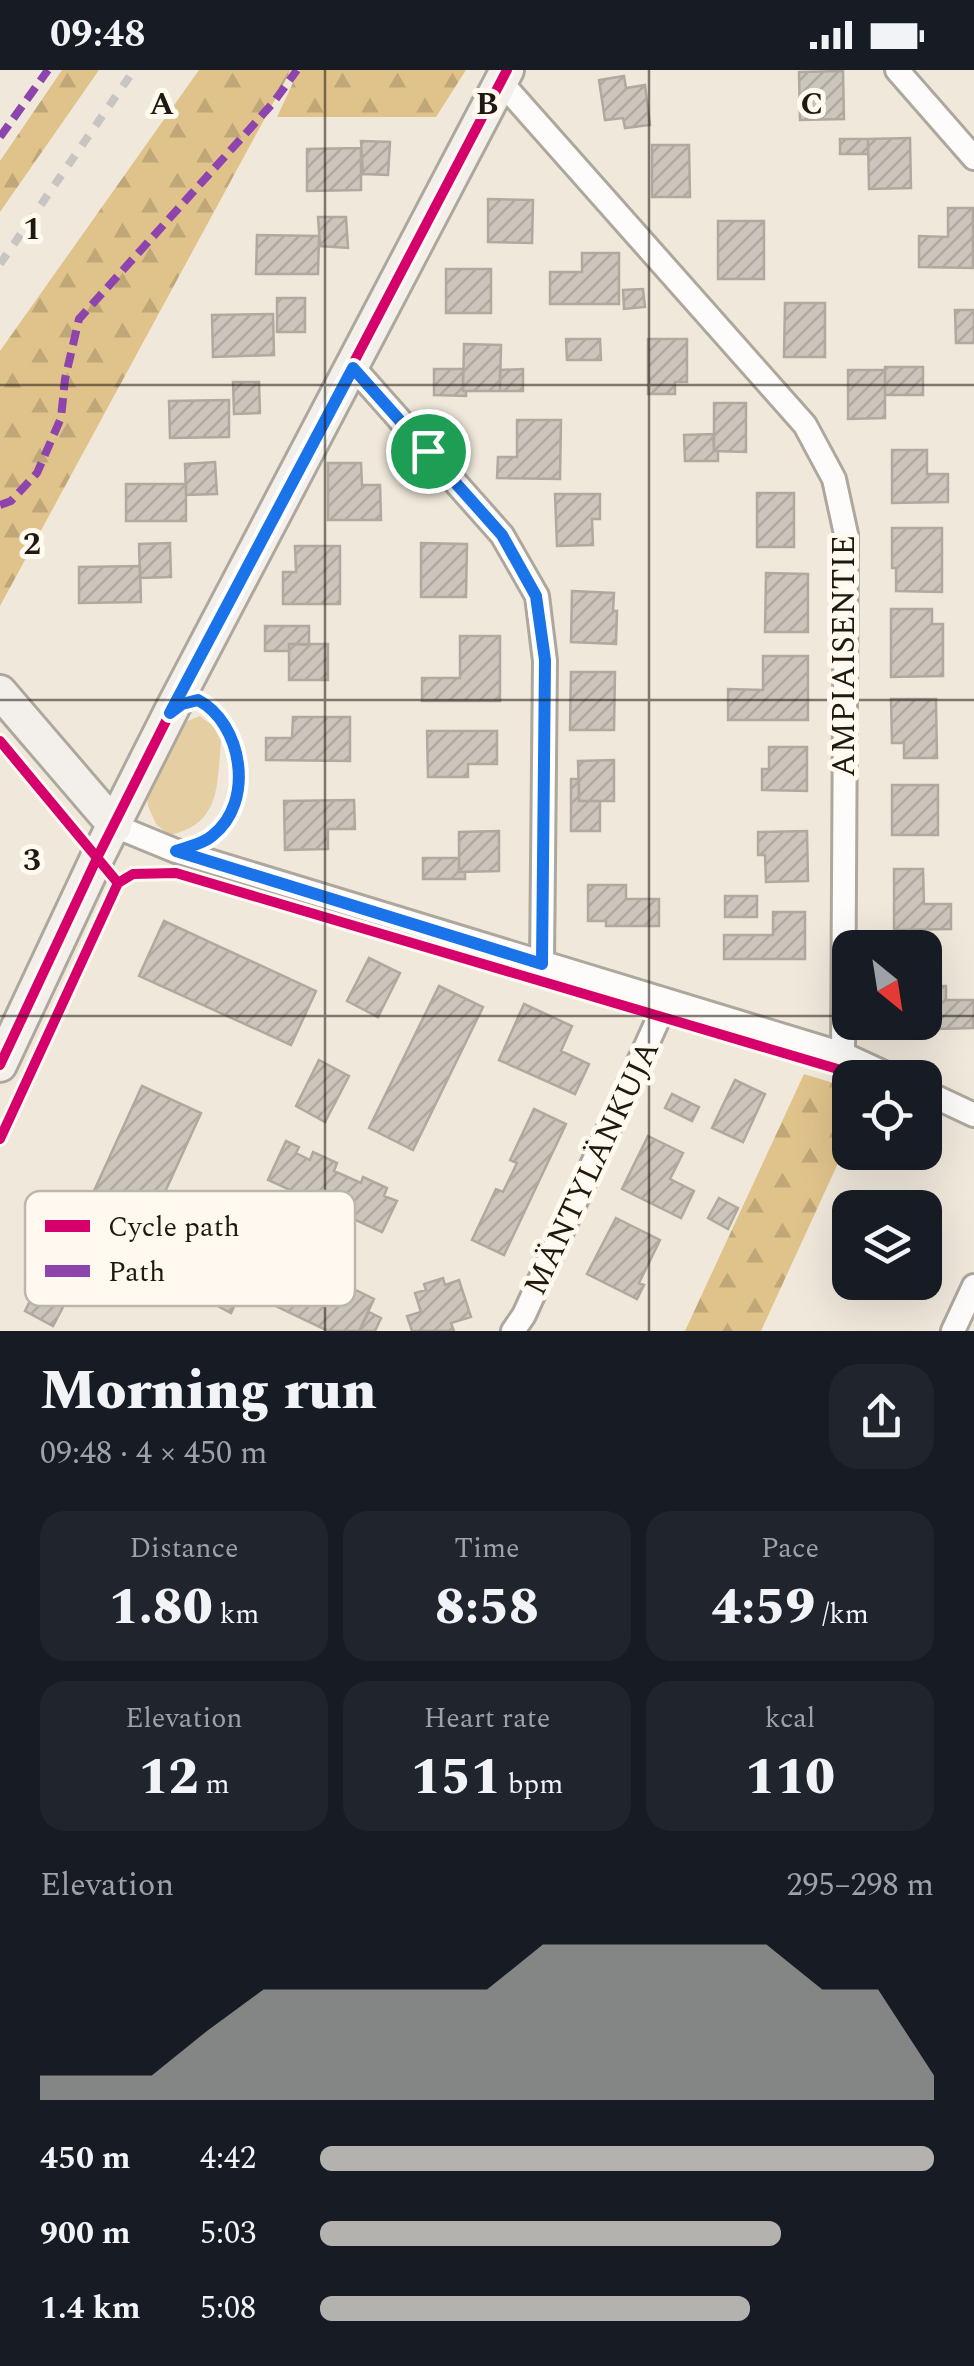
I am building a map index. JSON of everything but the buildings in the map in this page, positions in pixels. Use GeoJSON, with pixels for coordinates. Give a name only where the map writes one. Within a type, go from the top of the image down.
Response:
{"type":"FeatureCollection","features":[{"type":"Feature","properties":{"kind":"street"},"geometry":{"type":"LineString","coordinates":[[897,70],[974,158]]}},
{"type":"Feature","properties":{"kind":"street"},"geometry":{"type":"LineString","coordinates":[[0,1065],[170,713],[504,76]]}},
{"type":"Feature","properties":{"kind":"street","name":"AMPIAISENTIE"},"geometry":{"type":"LineString","coordinates":[[504,76],[805,424],[834,480],[846,534],[843,1054]]}},
{"type":"Feature","properties":{"kind":"street"},"geometry":{"type":"LineString","coordinates":[[353,368],[502,535],[536,596],[545,660],[542,964]]}},
{"type":"Feature","properties":{"kind":"street"},"geometry":{"type":"LineString","coordinates":[[0,692],[114,826],[176,851],[856,1060]]}},
{"type":"Feature","properties":{"kind":"street","name":"MÄNTYLÄNKUJA"},"geometry":{"type":"LineString","coordinates":[[513,1331],[532,1298],[666,1002]]}},
{"type":"Feature","properties":{"kind":"street"},"geometry":{"type":"LineString","coordinates":[[942,1100],[974,1115]]}},
{"type":"Feature","properties":{"kind":"street"},"geometry":{"type":"LineString","coordinates":[[953,1331],[974,1286]]}},
{"type":"Feature","properties":{"kind":"lane"},"geometry":{"type":"LineString","coordinates":[[170,713],[182,704],[198,700],[213,708],[226,723],[238,760],[236,793],[223,823],[212,836],[176,851]]}},
{"type":"Feature","properties":{"kind":"shaded area"},"geometry":{"type":"Polygon","coordinates":[[[200,716],[222,733],[214,797],[200,821],[169,835],[156,824],[146,788],[180,724],[200,716]]]}},
{"type":"Feature","properties":{"kind":"green space"},"geometry":{"type":"Polygon","coordinates":[[[62,70],[99,70],[0,212],[0,161],[62,70]]]}},
{"type":"Feature","properties":{"kind":"green space"},"geometry":{"type":"Polygon","coordinates":[[[199,70],[291,70],[0,606],[0,351],[199,70]]]}},
{"type":"Feature","properties":{"kind":"green space"},"geometry":{"type":"Polygon","coordinates":[[[299,70],[466,70],[436,117],[277,117],[299,70]]]}},
{"type":"Feature","properties":{"kind":"green space"},"geometry":{"type":"Polygon","coordinates":[[[804,1074],[832,1083],[835,1170],[761,1331],[685,1331],[804,1074]]]}},
{"type":"Feature","properties":{"kind":"railway"},"geometry":{"type":"LineString","coordinates":[[0,264],[134,70]]}},
{"type":"Feature","properties":{"kind":"marked path"},"geometry":{"type":"LineString","coordinates":[[0,137],[48,70]]}},
{"type":"Feature","properties":{"kind":"marked path"},"geometry":{"type":"LineString","coordinates":[[0,505],[11,501],[37,473],[61,418],[65,379],[79,319],[273,103],[297,70]]}},
{"type":"Feature","properties":{"kind":"cycle path"},"geometry":{"type":"LineString","coordinates":[[0,1065],[170,713],[507,70]]}},
{"type":"Feature","properties":{"kind":"cycle path"},"geometry":{"type":"LineString","coordinates":[[0,741],[118,883],[0,1139]]}},
{"type":"Feature","properties":{"kind":"cycle path"},"geometry":{"type":"LineString","coordinates":[[118,883],[133,874],[176,873],[832,1067]]}},
{"type":"Feature","properties":{"kind":"route"},"geometry":{"type":"LineString","coordinates":[[353,368],[428,451],[502,535],[536,596],[545,660],[542,964],[176,851],[212,836],[223,823],[236,793],[238,760],[226,723],[213,708],[198,700],[182,704],[170,713],[353,368]]}}]}
